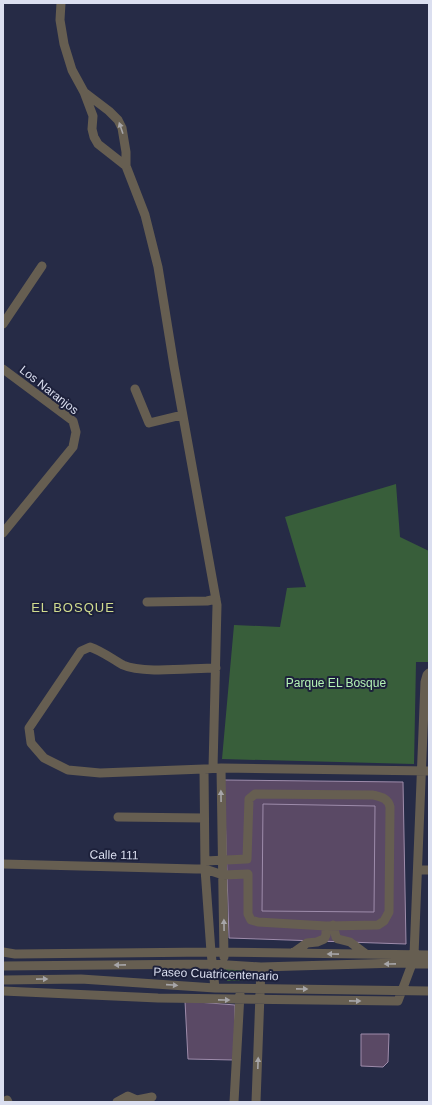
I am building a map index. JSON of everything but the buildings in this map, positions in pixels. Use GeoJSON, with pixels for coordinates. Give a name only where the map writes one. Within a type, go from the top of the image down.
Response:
{"type":"FeatureCollection","features":[{"type":"Feature","properties":{"kind":"street"},"geometry":{"type":"LineString","coordinates":[[61,3],[60,20],[64,44],[72,70],[84,92],[93,116],[92,129],[94,137],[98,144],[126,166]]}},
{"type":"Feature","properties":{"kind":"street"},"geometry":{"type":"LineString","coordinates":[[84,92],[109,111],[118,120],[122,128],[126,152],[126,166],[145,215],[158,267],[182,415],[217,605],[213,768],[223,875],[225,964]]}},
{"type":"Feature","properties":{"kind":"street"},"geometry":{"type":"LineString","coordinates":[[93,116],[101,112],[109,111]]}},
{"type":"Feature","properties":{"kind":"street"},"geometry":{"type":"LineString","coordinates":[[3,324],[42,266]]}},
{"type":"Feature","properties":{"kind":"street","name":"Los Naranjos"},"geometry":{"type":"LineString","coordinates":[[3,369],[73,421],[76,432],[73,446],[3,533]]}},
{"type":"Feature","properties":{"kind":"street"},"geometry":{"type":"LineString","coordinates":[[135,389],[150,423],[182,415]]}},
{"type":"Feature","properties":{"kind":"street"},"geometry":{"type":"LineString","coordinates":[[147,602],[207,601],[216,599]]}},
{"type":"Feature","properties":{"kind":"street"},"geometry":{"type":"LineString","coordinates":[[216,668],[145,670],[124,665],[102,651],[90,647],[81,651],[29,728],[31,742],[44,758],[68,770],[100,773],[213,768],[425,771]]}},
{"type":"Feature","properties":{"kind":"street"},"geometry":{"type":"LineString","coordinates":[[403,990],[413,959],[425,771],[425,682],[429,673]]}},
{"type":"Feature","properties":{"kind":"street"},"geometry":{"type":"LineString","coordinates":[[213,768],[204,818],[205,865],[215,988]]}},
{"type":"Feature","properties":{"kind":"street"},"geometry":{"type":"LineString","coordinates":[[255,794],[373,795],[384,798],[389,803],[389,912],[384,921],[378,925],[329,926],[258,922],[251,920],[248,914],[247,859],[250,799],[255,794]]}},
{"type":"Feature","properties":{"kind":"street"},"geometry":{"type":"LineString","coordinates":[[118,817],[204,818]]}},
{"type":"Feature","properties":{"kind":"street"},"geometry":{"type":"LineString","coordinates":[[205,865],[222,859],[247,859]]}},
{"type":"Feature","properties":{"kind":"street","name":"Calle 111"},"geometry":{"type":"LineString","coordinates":[[3,864],[205,865],[223,875]]}},
{"type":"Feature","properties":{"kind":"street"},"geometry":{"type":"LineString","coordinates":[[418,870],[429,870]]}},
{"type":"Feature","properties":{"kind":"street"},"geometry":{"type":"LineString","coordinates":[[223,875],[248,874]]}},
{"type":"Feature","properties":{"kind":"street"},"geometry":{"type":"LineString","coordinates":[[293,953],[307,943],[317,942],[324,939],[329,926]]}},
{"type":"Feature","properties":{"kind":"street"},"geometry":{"type":"LineString","coordinates":[[329,926],[338,940],[350,942],[366,954]]}},
{"type":"Feature","properties":{"kind":"street","name":"Paseo Cuatricentenario"},"geometry":{"type":"LineString","coordinates":[[3,952],[23,954],[211,952],[366,954],[413,959],[429,964]]}},
{"type":"Feature","properties":{"kind":"street","name":"Paseo Cuatricentenario"},"geometry":{"type":"LineString","coordinates":[[3,966],[225,964],[261,967],[413,959],[429,955]]}},
{"type":"Feature","properties":{"kind":"street"},"geometry":{"type":"LineString","coordinates":[[256,1102],[261,967]]}},
{"type":"Feature","properties":{"kind":"street"},"geometry":{"type":"LineString","coordinates":[[82,979],[91,996]]}},
{"type":"Feature","properties":{"kind":"street","name":"Paseo Cuatricentenario"},"geometry":{"type":"LineString","coordinates":[[3,980],[82,979],[215,988],[429,991]]}},
{"type":"Feature","properties":{"kind":"street"},"geometry":{"type":"LineString","coordinates":[[234,1102],[240,988]]}},
{"type":"Feature","properties":{"kind":"street","name":"Paseo Cuatricentenario"},"geometry":{"type":"LineString","coordinates":[[3,991],[158,998],[398,1002],[403,990]]}},
{"type":"Feature","properties":{"kind":"street"},"geometry":{"type":"LineString","coordinates":[[117,1102],[128,1096],[136,1101],[152,1097]]}},
{"type":"Feature","properties":{"kind":"green space","name":"Parque EL Bosque"},"geometry":{"type":"Polygon","coordinates":[[[396,484],[400,537],[429,551],[429,662],[416,662],[414,764],[222,759],[234,625],[280,627],[287,588],[306,587],[285,517],[396,484]]]}},
{"type":"Feature","properties":{"kind":"green space"},"geometry":{"type":"Polygon","coordinates":[[[226,969],[242,969],[247,977],[246,981],[227,981],[226,969]]]}},
{"type":"Feature","properties":{"kind":"district","name":"EL BOSQUE"},"geometry":{"type":"Point","coordinates":[73,607]}}]}
